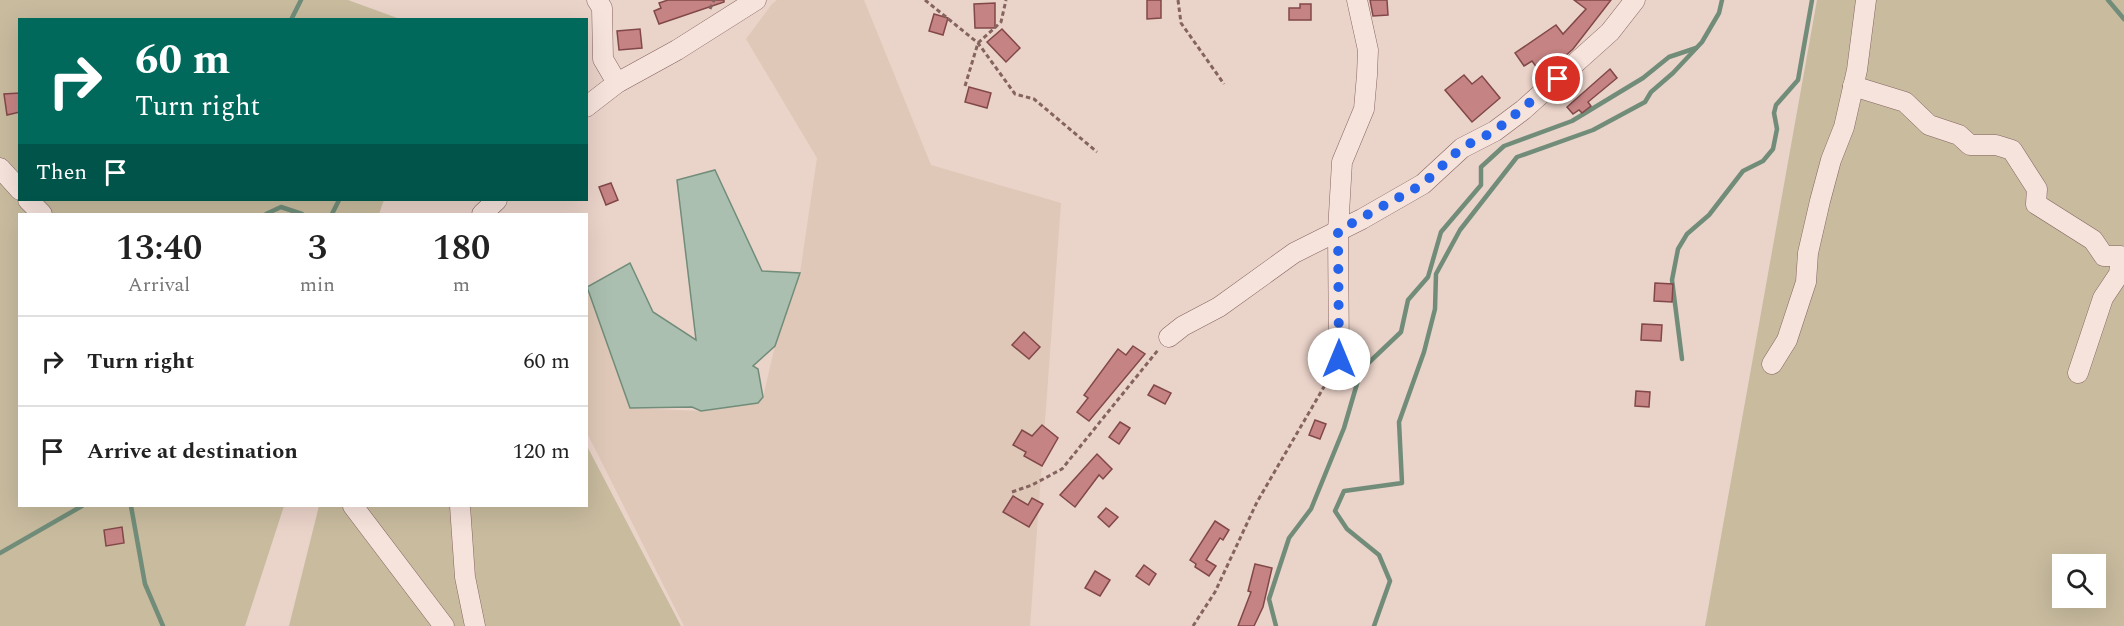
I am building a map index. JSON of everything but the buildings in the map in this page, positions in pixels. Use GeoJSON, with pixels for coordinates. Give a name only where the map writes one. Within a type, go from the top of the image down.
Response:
{"type":"FeatureCollection","features":[{"type":"Feature","properties":{"kind":"street"},"geometry":{"type":"LineString","coordinates":[[597,0],[602,8],[603,58],[617,82]]}},
{"type":"Feature","properties":{"kind":"street"},"geometry":{"type":"LineString","coordinates":[[588,105],[617,82],[677,50],[756,0]]}},
{"type":"Feature","properties":{"kind":"street"},"geometry":{"type":"LineString","coordinates":[[1339,359],[1338,231],[1342,162],[1364,109],[1367,75],[1368,50],[1358,0]]}},
{"type":"Feature","properties":{"kind":"street"},"geometry":{"type":"LineString","coordinates":[[1169,337],[1183,326],[1227,301],[1294,253],[1423,184],[1461,148],[1495,131],[1523,110],[1610,32],[1635,0]]}},
{"type":"Feature","properties":{"kind":"street"},"geometry":{"type":"LineString","coordinates":[[1772,364],[1787,340],[1806,282],[1813,232],[1831,160],[1844,127],[1853,86],[1866,0]]}},
{"type":"Feature","properties":{"kind":"street"},"geometry":{"type":"LineString","coordinates":[[1853,86],[1905,102],[1929,125],[1959,135],[1970,145],[1996,145],[2012,150],[2037,189],[2036,204],[2093,240],[2103,256],[2121,256],[2121,279],[2103,298],[2078,373]]}},
{"type":"Feature","properties":{"kind":"street"},"geometry":{"type":"LineString","coordinates":[[0,168],[18,188]]}},
{"type":"Feature","properties":{"kind":"street"},"geometry":{"type":"LineString","coordinates":[[29,201],[41,213]]}},
{"type":"Feature","properties":{"kind":"street"},"geometry":{"type":"LineString","coordinates":[[484,213],[496,201]]}},
{"type":"Feature","properties":{"kind":"street"},"geometry":{"type":"LineString","coordinates":[[354,507],[444,626]]}},
{"type":"Feature","properties":{"kind":"street"},"geometry":{"type":"LineString","coordinates":[[460,507],[465,577],[475,626]]}},
{"type":"Feature","properties":{"kind":"path"},"geometry":{"type":"LineString","coordinates":[[925,0],[978,43],[1015,94],[1034,99],[1097,152]]}},
{"type":"Feature","properties":{"kind":"path"},"geometry":{"type":"LineString","coordinates":[[965,86],[978,43],[1001,22],[1006,0]]}},
{"type":"Feature","properties":{"kind":"path"},"geometry":{"type":"LineString","coordinates":[[1178,0],[1181,23],[1224,84]]}},
{"type":"Feature","properties":{"kind":"path"},"geometry":{"type":"LineString","coordinates":[[1012,492],[1032,485],[1062,469],[1169,337]]}},
{"type":"Feature","properties":{"kind":"path"},"geometry":{"type":"LineString","coordinates":[[1193,626],[1215,592],[1262,493],[1339,359]]}},
{"type":"Feature","properties":{"kind":"shaded area"},"geometry":{"type":"Polygon","coordinates":[[[0,0],[348,0],[397,18],[18,18],[18,201],[384,201],[379,213],[18,213],[18,507],[284,507],[245,626],[0,626],[0,0]]]}},
{"type":"Feature","properties":{"kind":"shaded area"},"geometry":{"type":"Polygon","coordinates":[[[777,0],[864,0],[931,165],[1061,203],[1030,626],[684,626],[588,435],[588,293],[630,408],[701,411],[758,403],[763,397],[775,346],[800,273],[817,158],[746,39],[777,0]]]}},
{"type":"Feature","properties":{"kind":"shaded area"},"geometry":{"type":"Polygon","coordinates":[[[1817,0],[2124,0],[2124,626],[1705,626],[1817,0]]]}},
{"type":"Feature","properties":{"kind":"shaded area"},"geometry":{"type":"Polygon","coordinates":[[[715,170],[762,271],[800,273],[775,346],[753,366],[758,369],[763,397],[758,403],[701,411],[692,407],[630,408],[588,286],[630,263],[653,312],[696,340],[677,180],[715,170]]]}},
{"type":"Feature","properties":{"kind":"shaded area"},"geometry":{"type":"Polygon","coordinates":[[[588,448],[681,626],[289,626],[319,507],[588,507],[588,448]]]}},
{"type":"Feature","properties":{"kind":"waterway"},"geometry":{"type":"LineString","coordinates":[[292,18],[301,0]]}},
{"type":"Feature","properties":{"kind":"waterway"},"geometry":{"type":"LineString","coordinates":[[1374,626],[1390,581],[1379,555],[1347,529],[1335,511],[1344,491],[1402,483],[1399,422],[1424,352],[1435,309],[1436,274],[1460,230],[1517,157],[1593,130],[1645,102],[1651,92],[1673,73],[1702,42],[1719,13],[1722,0]]}},
{"type":"Feature","properties":{"kind":"waterway"},"geometry":{"type":"LineString","coordinates":[[1682,359],[1672,280],[1678,249],[1687,234],[1709,215],[1743,171],[1763,161],[1773,149],[1777,129],[1774,113],[1776,105],[1798,80],[1812,0]]}},
{"type":"Feature","properties":{"kind":"waterway"},"geometry":{"type":"LineString","coordinates":[[2108,0],[2124,19]]}},
{"type":"Feature","properties":{"kind":"waterway"},"geometry":{"type":"LineString","coordinates":[[1276,626],[1269,599],[1289,538],[1311,509],[1344,428],[1361,370],[1401,332],[1408,300],[1428,277],[1441,232],[1481,185],[1481,167],[1504,146],[1572,121],[1643,78],[1669,57],[1696,48]]}},
{"type":"Feature","properties":{"kind":"waterway"},"geometry":{"type":"LineString","coordinates":[[332,213],[338,201]]}},
{"type":"Feature","properties":{"kind":"waterway"},"geometry":{"type":"LineString","coordinates":[[268,213],[281,207],[299,213]]}},
{"type":"Feature","properties":{"kind":"waterway"},"geometry":{"type":"LineString","coordinates":[[0,553],[80,507]]}},
{"type":"Feature","properties":{"kind":"waterway"},"geometry":{"type":"LineString","coordinates":[[131,507],[145,584],[163,626]]}},
{"type":"Feature","properties":{"kind":"route"},"geometry":{"type":"LineString","coordinates":[[1339,359],[1338,231],[1423,184],[1461,148],[1495,131],[1558,79]]}}]}
